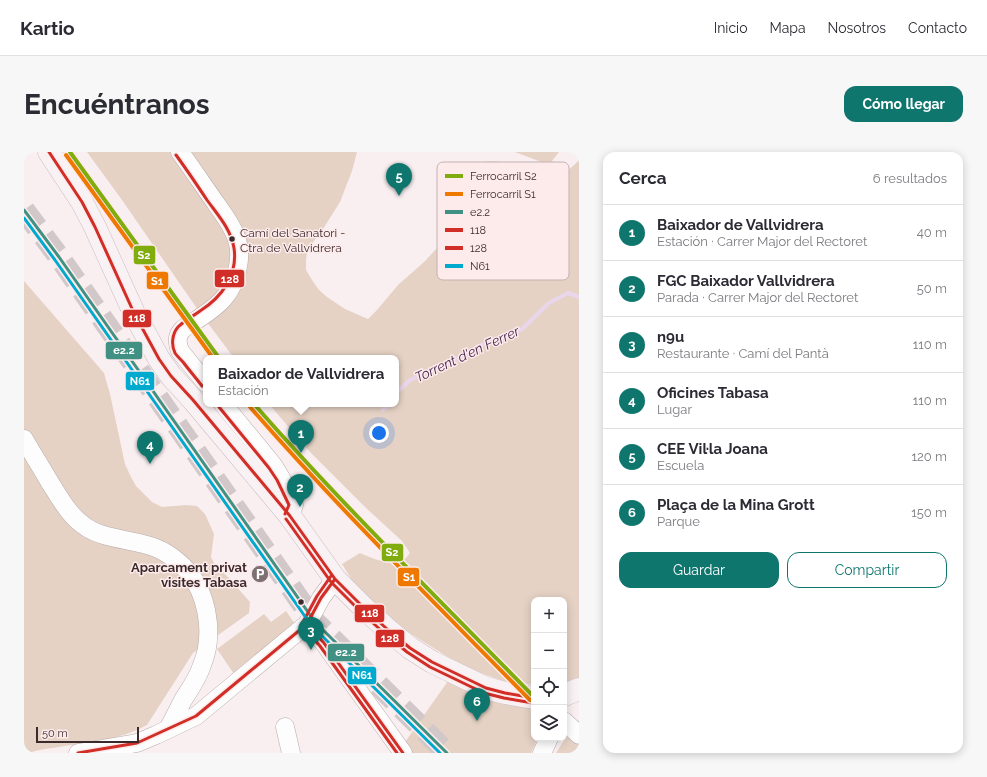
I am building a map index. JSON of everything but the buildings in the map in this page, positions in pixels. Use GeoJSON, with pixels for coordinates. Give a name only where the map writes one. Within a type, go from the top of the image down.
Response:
{"type":"FeatureCollection","features":[{"type":"Feature","properties":{"kind":"main road"},"geometry":{"type":"LineString","coordinates":[[49,152],[82,202],[134,313],[159,358],[171,376],[193,400],[290,516],[335,579],[387,630],[410,648],[432,662],[486,688],[531,697]]}},
{"type":"Feature","properties":{"kind":"street"},"geometry":{"type":"LineString","coordinates":[[180,152],[238,240],[238,265],[235,278],[229,291],[214,307],[183,329],[177,338],[177,345],[180,351],[203,379]]}},
{"type":"Feature","properties":{"kind":"street"},"geometry":{"type":"LineString","coordinates":[[225,407],[273,465],[281,478],[294,506],[290,516]]}},
{"type":"Feature","properties":{"kind":"street"},"geometry":{"type":"LineString","coordinates":[[24,439],[65,507],[76,519],[87,528],[100,534],[142,543],[157,548],[172,557],[194,580],[202,595],[206,610],[208,629],[208,645],[203,665],[168,730]]}},
{"type":"Feature","properties":{"kind":"street"},"geometry":{"type":"LineString","coordinates":[[78,753],[137,742],[168,730],[196,716],[307,624],[321,598],[335,579]]}},
{"type":"Feature","properties":{"kind":"street"},"geometry":{"type":"LineString","coordinates":[[307,624],[324,644],[403,753]]}},
{"type":"Feature","properties":{"kind":"street"},"geometry":{"type":"LineString","coordinates":[[567,724],[579,735]]}},
{"type":"Feature","properties":{"kind":"street"},"geometry":{"type":"LineString","coordinates":[[285,727],[291,753]]}},
{"type":"Feature","properties":{"kind":"street"},"geometry":{"type":"LineString","coordinates":[[542,753],[548,741]]}},
{"type":"Feature","properties":{"kind":"shaded area"},"geometry":{"type":"Polygon","coordinates":[[[87,152],[357,152],[352,171],[340,202],[308,249],[306,270],[319,290],[327,297],[345,309],[368,319],[398,285],[437,248],[437,280],[569,280],[569,169],[579,160],[579,700],[567,694],[567,597],[531,597],[531,685],[503,681],[464,667],[403,629],[360,593],[342,564],[360,553],[383,562],[396,563],[406,558],[410,553],[402,541],[366,508],[308,450],[272,407],[399,407],[399,355],[232,355],[198,310],[87,152]]]}},
{"type":"Feature","properties":{"kind":"shaded area"},"geometry":{"type":"Polygon","coordinates":[[[515,152],[559,152],[551,162],[541,162],[515,152]]]}},
{"type":"Feature","properties":{"kind":"shaded area"},"geometry":{"type":"Polygon","coordinates":[[[497,161],[502,162],[485,162],[497,161]]]}},
{"type":"Feature","properties":{"kind":"shaded area"},"geometry":{"type":"Polygon","coordinates":[[[24,281],[104,373],[125,464],[136,486],[152,502],[162,507],[186,505],[197,506],[205,514],[214,534],[211,557],[216,567],[226,575],[250,602],[249,613],[193,653],[147,725],[113,738],[29,753],[24,753],[24,281]]]}},
{"type":"Feature","properties":{"kind":"shaded area"},"geometry":{"type":"Polygon","coordinates":[[[286,611],[295,624],[234,674],[217,649],[264,614],[271,622],[286,611]]]}},
{"type":"Feature","properties":{"kind":"shaded area"},"geometry":{"type":"Polygon","coordinates":[[[448,681],[531,703],[531,741],[537,741],[531,753],[411,753],[403,745],[448,681]]]}},
{"type":"Feature","properties":{"kind":"shaded area"},"geometry":{"type":"Polygon","coordinates":[[[579,720],[579,753],[556,753],[564,741],[567,741],[567,737],[579,720]]]}},
{"type":"Feature","properties":{"kind":"waterway","name":"Torrent d'en Ferrer"},"geometry":{"type":"LineString","coordinates":[[399,390],[410,380],[445,365],[481,345],[521,330],[549,303],[568,293],[579,297]]}},
{"type":"Feature","properties":{"kind":"tunnel"},"geometry":{"type":"LineString","coordinates":[[24,210],[59,257],[315,622],[447,753]]}},
{"type":"Feature","properties":{"kind":"rail line","name":"S2"},"geometry":{"type":"LineString","coordinates":[[70,152],[217,355]]}},
{"type":"Feature","properties":{"kind":"rail line","name":"S1"},"geometry":{"type":"LineString","coordinates":[[66,155],[211,355]]}},
{"type":"Feature","properties":{"kind":"rail line","name":"S1"},"geometry":{"type":"LineString","coordinates":[[250,407],[353,519],[530,700]]}},
{"type":"Feature","properties":{"kind":"rail line","name":"S2"},"geometry":{"type":"LineString","coordinates":[[257,407],[357,516],[531,694]]}},
{"type":"Feature","properties":{"kind":"transit line","name":"118"},"geometry":{"type":"LineString","coordinates":[[49,152],[82,202],[134,313],[159,359],[171,376],[193,400],[290,516],[335,579],[387,629],[410,648],[432,662],[486,688],[531,697]]}},
{"type":"Feature","properties":{"kind":"transit line","name":"128"},"geometry":{"type":"LineString","coordinates":[[176,155],[223,222],[230,234],[234,248],[235,258],[231,276],[227,284],[215,299],[178,327],[173,336],[173,347],[175,353],[202,386]]}},
{"type":"Feature","properties":{"kind":"transit line","name":"e2.2"},"geometry":{"type":"LineString","coordinates":[[24,210],[59,257],[315,622],[447,753]]}},
{"type":"Feature","properties":{"kind":"transit line","name":"N61"},"geometry":{"type":"LineString","coordinates":[[24,218],[311,625],[440,753]]}},
{"type":"Feature","properties":{"kind":"transit line","name":"128"},"geometry":{"type":"LineString","coordinates":[[219,407],[269,468],[277,480],[289,505],[285,514]]}},
{"type":"Feature","properties":{"kind":"transit line","name":"128"},"geometry":{"type":"LineString","coordinates":[[286,519],[331,582],[362,613],[407,652],[430,667],[484,693],[531,703]]}},
{"type":"Feature","properties":{"kind":"transit line","name":"128"},"geometry":{"type":"LineString","coordinates":[[331,576],[317,596],[302,626],[320,646],[397,753]]}},
{"type":"Feature","properties":{"kind":"transit line","name":"118"},"geometry":{"type":"LineString","coordinates":[[78,753],[137,743],[196,716],[307,624],[321,598],[335,579]]}},
{"type":"Feature","properties":{"kind":"transit line","name":"118"},"geometry":{"type":"LineString","coordinates":[[307,624],[324,643],[403,753]]}},
{"type":"Feature","properties":{"kind":"place","name":"CEE Vil·la Joana"},"geometry":{"type":"Point","coordinates":[399,196]}},
{"type":"Feature","properties":{"kind":"place","name":"Camí del Sanatori - Ctra de Vallvidrera"},"geometry":{"type":"Point","coordinates":[232,239]}},
{"type":"Feature","properties":{"kind":"place","name":"Baixador de Vallvidrera"},"geometry":{"type":"Point","coordinates":[301,453]}},
{"type":"Feature","properties":{"kind":"place","name":"Oficines Tabasa"},"geometry":{"type":"Point","coordinates":[150,464]}},
{"type":"Feature","properties":{"kind":"place","name":"FGC Baixador Vallvidrera"},"geometry":{"type":"Point","coordinates":[300,507]}},
{"type":"Feature","properties":{"kind":"place","name":"Aparcament privat visites Tabasa"},"geometry":{"type":"Point","coordinates":[260,574]}},
{"type":"Feature","properties":{"kind":"place","name":"n9u"},"geometry":{"type":"Point","coordinates":[311,650]}},
{"type":"Feature","properties":{"kind":"place","name":"Plaça de la Mina Grott"},"geometry":{"type":"Point","coordinates":[477,721]}}]}
